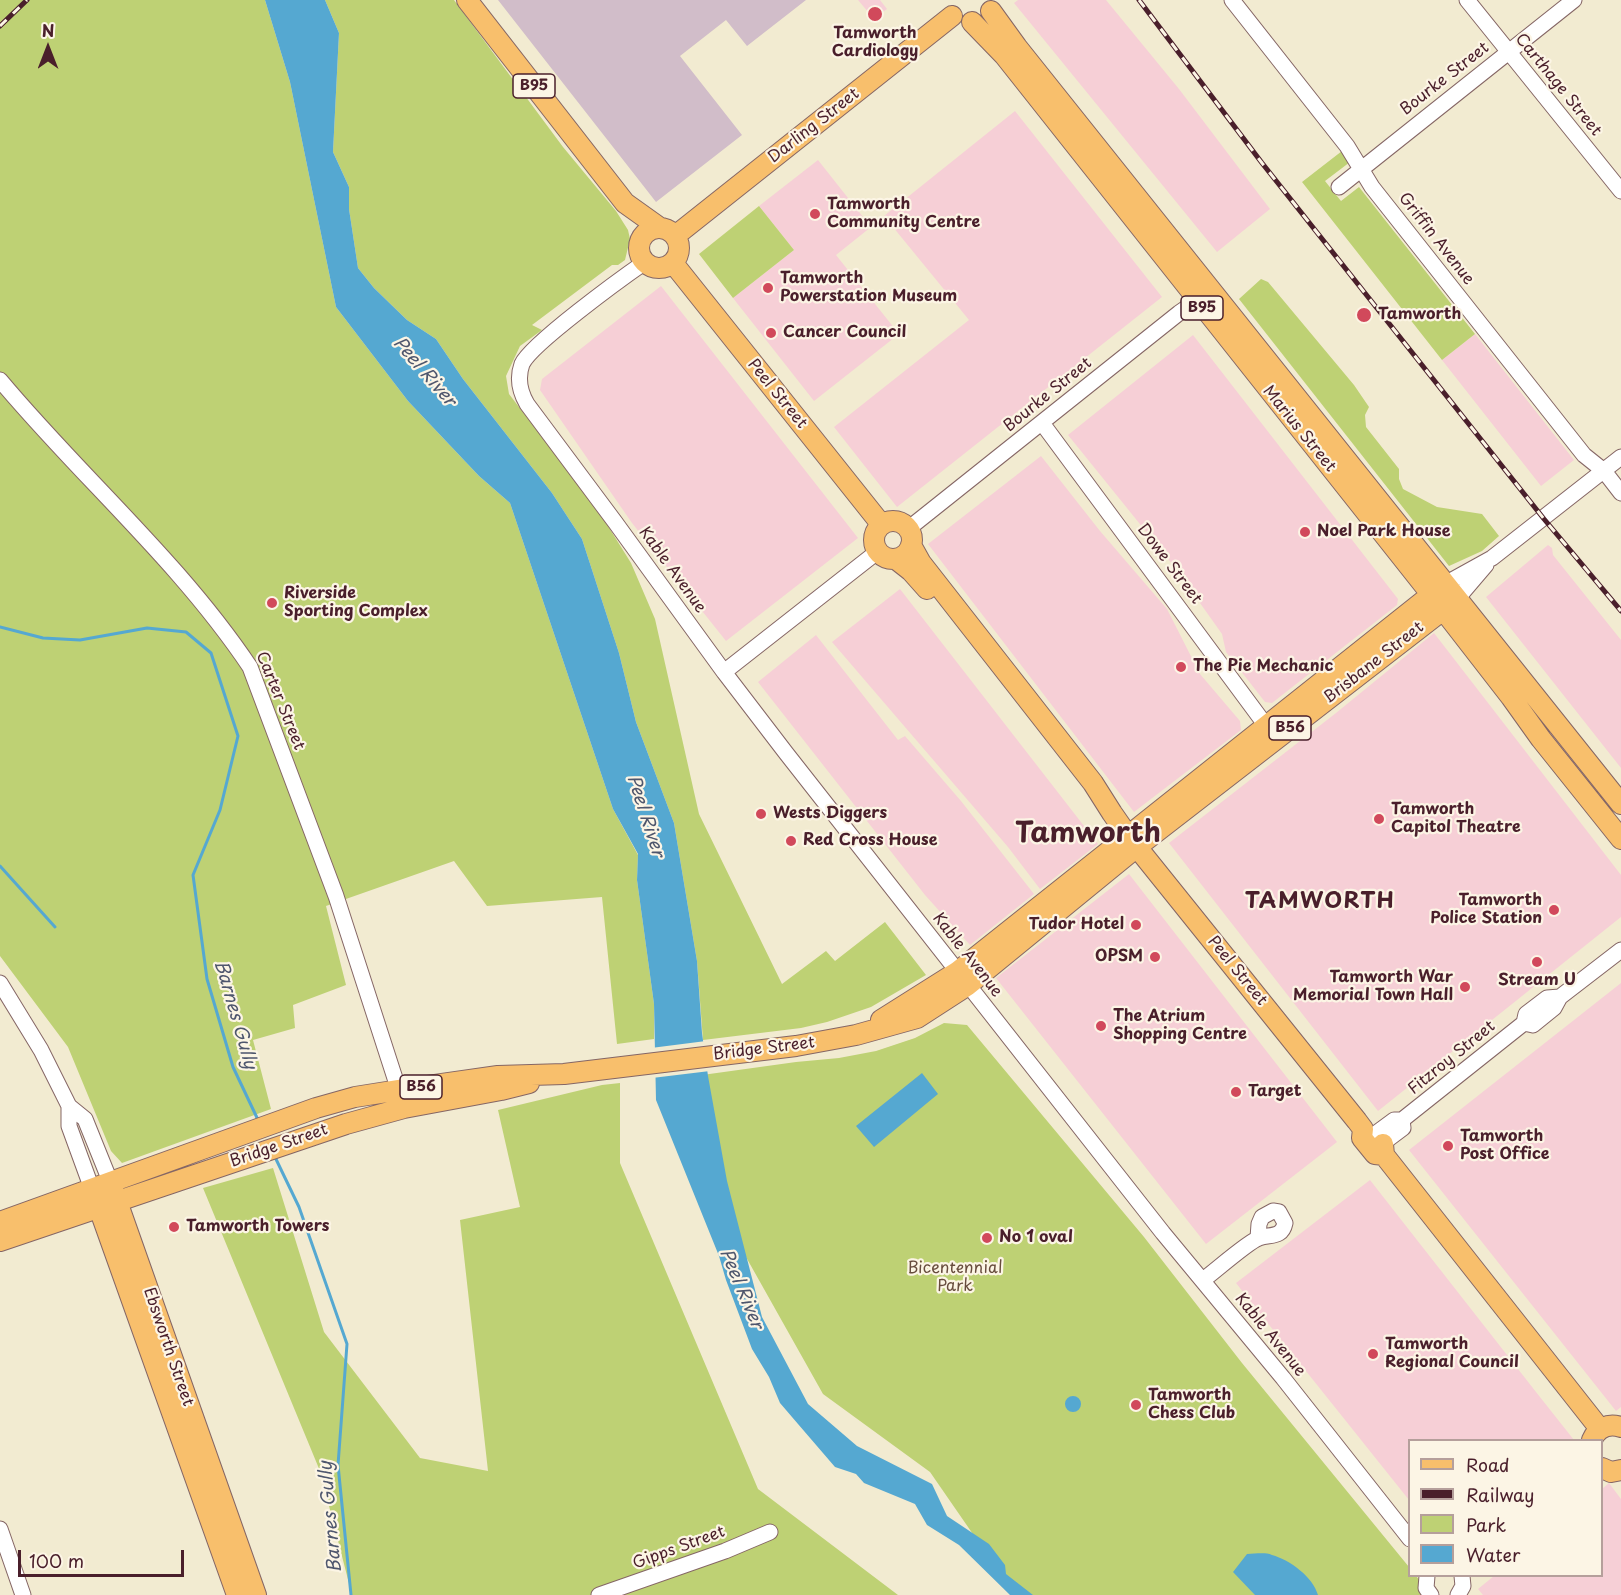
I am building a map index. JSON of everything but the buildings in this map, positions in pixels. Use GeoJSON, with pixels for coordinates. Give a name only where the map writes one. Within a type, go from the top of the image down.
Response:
{"type":"FeatureCollection","features":[{"type":"Feature","properties":{"kind":"main road","name":"B95"},"geometry":{"type":"LineString","coordinates":[[467,0],[625,203],[668,232]]}},
{"type":"Feature","properties":{"kind":"main road"},"geometry":{"type":"LineString","coordinates":[[972,22],[979,20],[993,4]]}},
{"type":"Feature","properties":{"kind":"main road","name":"Marius Street"},"geometry":{"type":"LineString","coordinates":[[993,4],[1017,47],[1203,296]]}},
{"type":"Feature","properties":{"kind":"main road","name":"B95"},"geometry":{"type":"LineString","coordinates":[[949,8],[965,22],[972,22]]}},
{"type":"Feature","properties":{"kind":"main road","name":"Darling Street"},"geometry":{"type":"LineString","coordinates":[[668,232],[949,8]]}},
{"type":"Feature","properties":{"kind":"main road","name":"Marius Street"},"geometry":{"type":"LineString","coordinates":[[972,22],[1004,55],[1203,296],[1444,597],[1621,804]]}},
{"type":"Feature","properties":{"kind":"main road","name":"B95"},"geometry":{"type":"LineString","coordinates":[[625,203],[640,243],[640,253],[645,262]]}},
{"type":"Feature","properties":{"kind":"main road","name":"B95"},"geometry":{"type":"LineString","coordinates":[[640,243],[650,230],[668,232]]}},
{"type":"Feature","properties":{"kind":"main road"},"geometry":{"type":"LineString","coordinates":[[645,262],[655,268],[662,268],[673,263],[680,250],[668,232]]}},
{"type":"Feature","properties":{"kind":"main road","name":"Peel Street"},"geometry":{"type":"LineString","coordinates":[[673,263],[881,524]]}},
{"type":"Feature","properties":{"kind":"main road"},"geometry":{"type":"LineString","coordinates":[[899,522],[910,537],[905,556],[897,560],[887,559],[877,552],[873,540],[881,524],[899,522]]}},
{"type":"Feature","properties":{"kind":"main road","name":"Peel Street"},"geometry":{"type":"LineString","coordinates":[[910,537],[928,572],[1093,783],[1133,841],[1376,1140],[1596,1435]]}},
{"type":"Feature","properties":{"kind":"main road","name":"Peel Street"},"geometry":{"type":"LineString","coordinates":[[897,560],[911,571],[1001,680],[1086,789],[1112,813]]}},
{"type":"Feature","properties":{"kind":"main road","name":"Marius Street"},"geometry":{"type":"LineString","coordinates":[[1444,597],[1548,748],[1621,839]]}},
{"type":"Feature","properties":{"kind":"main road","name":"Brisbane Street"},"geometry":{"type":"LineString","coordinates":[[1133,841],[1267,727],[1444,597]]}},
{"type":"Feature","properties":{"kind":"main road","name":"Brisbane Street"},"geometry":{"type":"LineString","coordinates":[[962,978],[1444,597]]}},
{"type":"Feature","properties":{"kind":"main road","name":"Bridge Street"},"geometry":{"type":"LineString","coordinates":[[0,1241],[105,1195],[138,1171],[355,1097],[401,1099],[501,1090],[564,1074],[796,1046],[856,1035],[917,1018],[962,978]]}},
{"type":"Feature","properties":{"kind":"main road","name":"Bridge Street"},"geometry":{"type":"LineString","coordinates":[[0,1222],[105,1195],[147,1191],[292,1141],[401,1099]]}},
{"type":"Feature","properties":{"kind":"main road","name":"Ebsworth Street"},"geometry":{"type":"LineString","coordinates":[[105,1195],[237,1595]]}},
{"type":"Feature","properties":{"kind":"main road","name":"Ebsworth Street"},"geometry":{"type":"LineString","coordinates":[[105,1195],[256,1595]]}},
{"type":"Feature","properties":{"kind":"main road"},"geometry":{"type":"LineString","coordinates":[[1596,1435],[1608,1426],[1621,1427]]}},
{"type":"Feature","properties":{"kind":"main road"},"geometry":{"type":"LineString","coordinates":[[1603,1468],[1611,1472],[1621,1470]]}},
{"type":"Feature","properties":{"kind":"street","name":"Griffin Avenue"},"geometry":{"type":"LineString","coordinates":[[1232,0],[1347,146],[1380,196],[1576,446],[1594,465],[1604,471],[1621,493]]}},
{"type":"Feature","properties":{"kind":"street","name":"Carthage Street"},"geometry":{"type":"LineString","coordinates":[[1467,0],[1621,191]]}},
{"type":"Feature","properties":{"kind":"street","name":"Bourke Street"},"geometry":{"type":"LineString","coordinates":[[1339,187],[1574,0]]}},
{"type":"Feature","properties":{"kind":"street","name":"Kable Avenue"},"geometry":{"type":"LineString","coordinates":[[645,262],[527,356],[519,378],[522,394],[527,404],[723,672],[962,978],[1408,1536]]}},
{"type":"Feature","properties":{"kind":"street","name":"Bourke Street"},"geometry":{"type":"LineString","coordinates":[[910,537],[1042,423],[1203,296]]}},
{"type":"Feature","properties":{"kind":"street","name":"Carter Street"},"geometry":{"type":"LineString","coordinates":[[0,380],[230,636],[250,667],[336,896],[401,1099]]}},
{"type":"Feature","properties":{"kind":"street","name":"Dowe Street"},"geometry":{"type":"LineString","coordinates":[[1042,423],[1267,727]]}},
{"type":"Feature","properties":{"kind":"street","name":"Brisbane Street"},"geometry":{"type":"LineString","coordinates":[[1444,597],[1621,457]]}},
{"type":"Feature","properties":{"kind":"street"},"geometry":{"type":"LineString","coordinates":[[723,672],[877,552]]}},
{"type":"Feature","properties":{"kind":"street","name":"Fitzroy Street"},"geometry":{"type":"LineString","coordinates":[[1376,1140],[1403,1128],[1402,1120],[1524,1023],[1533,1025],[1554,1008],[1560,998],[1621,950]]}},
{"type":"Feature","properties":{"kind":"street","name":"Ebsworth Street"},"geometry":{"type":"LineString","coordinates":[[0,983],[41,1050],[69,1106],[85,1119],[105,1195]]}},
{"type":"Feature","properties":{"kind":"street"},"geometry":{"type":"LineString","coordinates":[[1203,1280],[1258,1238]]}},
{"type":"Feature","properties":{"kind":"street"},"geometry":{"type":"LineString","coordinates":[[0,1529],[23,1595]]}},
{"type":"Feature","properties":{"kind":"street","name":"Gipps Street"},"geometry":{"type":"LineString","coordinates":[[599,1595],[725,1551],[770,1532]]}},
{"type":"Feature","properties":{"kind":"street"},"geometry":{"type":"LineString","coordinates":[[1426,1577],[1426,1588],[1431,1595]]}},
{"type":"Feature","properties":{"kind":"street"},"geometry":{"type":"LineString","coordinates":[[1458,1595],[1463,1586],[1462,1577]]}},
{"type":"Feature","properties":{"kind":"shaded area"},"geometry":{"type":"Polygon","coordinates":[[[498,0],[806,0],[747,46],[726,20],[680,56],[742,135],[656,202],[498,0]]]}},
{"type":"Feature","properties":{"kind":"shaded area","name":"Tamworth Cardiology"},"geometry":{"type":"Polygon","coordinates":[[[858,0],[880,0],[887,9],[874,19],[858,0]]]}},
{"type":"Feature","properties":{"kind":"shaded area"},"geometry":{"type":"Polygon","coordinates":[[[1018,0],[1106,0],[1179,89],[1270,209],[1217,252],[1014,3],[1018,0]]]}},
{"type":"Feature","properties":{"kind":"shaded area"},"geometry":{"type":"Polygon","coordinates":[[[1015,111],[1162,297],[897,507],[834,427],[969,320],[884,216],[1015,111]]]}},
{"type":"Feature","properties":{"kind":"shaded area"},"geometry":{"type":"Polygon","coordinates":[[[818,160],[871,227],[836,255],[899,334],[814,401],[733,298],[794,250],[759,206],[818,160]]]}},
{"type":"Feature","properties":{"kind":"shaded area"},"geometry":{"type":"Polygon","coordinates":[[[661,286],[858,538],[726,641],[632,523],[540,390],[542,379],[661,286]]]}},
{"type":"Feature","properties":{"kind":"shaded area"},"geometry":{"type":"Polygon","coordinates":[[[1475,334],[1574,460],[1541,486],[1442,360],[1475,334]]]}},
{"type":"Feature","properties":{"kind":"shaded area"},"geometry":{"type":"Polygon","coordinates":[[[1193,335],[1398,599],[1397,605],[1272,703],[1265,702],[1226,652],[1222,634],[1173,565],[1068,435],[1193,335]]]}},
{"type":"Feature","properties":{"kind":"shaded area"},"geometry":{"type":"Polygon","coordinates":[[[1041,456],[1100,531],[1167,609],[1200,674],[1240,721],[1241,730],[1134,812],[928,544],[1041,456]]]}},
{"type":"Feature","properties":{"kind":"shaded area"},"geometry":{"type":"Polygon","coordinates":[[[1548,545],[1552,548],[1553,555],[1621,640],[1621,768],[1486,597],[1548,545]]]}},
{"type":"Feature","properties":{"kind":"shaded area"},"geometry":{"type":"Polygon","coordinates":[[[900,589],[1098,844],[1040,889],[1008,847],[832,642],[900,589]]]}},
{"type":"Feature","properties":{"kind":"shaded area"},"geometry":{"type":"Polygon","coordinates":[[[1434,633],[1621,875],[1621,917],[1378,1111],[1169,843],[1336,713],[1434,633]]]}},
{"type":"Feature","properties":{"kind":"shaded area"},"geometry":{"type":"Polygon","coordinates":[[[816,635],[898,740],[905,736],[961,801],[1034,894],[970,945],[925,895],[758,682],[816,635]]]}},
{"type":"Feature","properties":{"kind":"shaded area"},"geometry":{"type":"Polygon","coordinates":[[[1129,874],[1337,1142],[1206,1244],[996,978],[1129,874]]]}},
{"type":"Feature","properties":{"kind":"shaded area"},"geometry":{"type":"Polygon","coordinates":[[[1621,983],[1621,1407],[1616,1411],[1409,1150],[1621,983]]]}},
{"type":"Feature","properties":{"kind":"shaded area"},"geometry":{"type":"Polygon","coordinates":[[[1370,1180],[1573,1439],[1408,1439],[1408,1499],[1236,1283],[1370,1180]]]}},
{"type":"Feature","properties":{"kind":"shaded area"},"geometry":{"type":"Polygon","coordinates":[[[1609,1483],[1621,1499],[1621,1595],[1483,1595],[1478,1589],[1493,1577],[1603,1577],[1603,1488],[1609,1483]]]}},
{"type":"Feature","properties":{"kind":"green space","name":"Riverside Sporting Complex"},"geometry":{"type":"Polygon","coordinates":[[[0,0],[265,0],[290,82],[336,307],[408,401],[479,476],[510,503],[613,809],[638,855],[637,880],[654,1004],[654,1039],[617,1044],[602,897],[487,906],[454,861],[326,906],[346,985],[293,1005],[295,1028],[253,1040],[271,1109],[122,1163],[111,1151],[68,1047],[0,956],[0,0]]]}},
{"type":"Feature","properties":{"kind":"green space"},"geometry":{"type":"Polygon","coordinates":[[[325,0],[454,0],[563,147],[616,211],[628,230],[630,239],[625,260],[618,265],[612,265],[532,325],[542,330],[520,346],[506,376],[509,394],[598,510],[631,563],[655,619],[699,814],[782,984],[826,951],[835,961],[885,922],[926,975],[871,1007],[801,1028],[703,1040],[697,961],[674,823],[636,722],[619,653],[582,539],[552,493],[463,379],[436,339],[407,320],[374,288],[358,268],[349,209],[349,187],[333,152],[339,33],[325,0]]]}},
{"type":"Feature","properties":{"kind":"green space"},"geometry":{"type":"Polygon","coordinates":[[[1342,151],[1350,162],[1325,181],[1341,201],[1359,187],[1475,334],[1442,360],[1302,182],[1342,151]]]}},
{"type":"Feature","properties":{"kind":"green space"},"geometry":{"type":"Polygon","coordinates":[[[759,206],[794,250],[733,298],[699,254],[759,206]]]}},
{"type":"Feature","properties":{"kind":"green space"},"geometry":{"type":"Polygon","coordinates":[[[1261,279],[1268,282],[1354,385],[1369,407],[1365,415],[1366,427],[1399,469],[1399,479],[1403,489],[1437,507],[1482,514],[1499,536],[1482,551],[1449,566],[1239,299],[1261,279]]]}},
{"type":"Feature","properties":{"kind":"green space","name":"Bicentennial Park"},"geometry":{"type":"Polygon","coordinates":[[[944,1023],[967,1025],[1144,1237],[1242,1363],[1408,1566],[1408,1577],[1417,1577],[1432,1595],[1015,1595],[930,1472],[823,1394],[728,1225],[695,1076],[839,1058],[876,1051],[915,1038],[944,1023]]]}},
{"type":"Feature","properties":{"kind":"green space"},"geometry":{"type":"Polygon","coordinates":[[[620,1083],[620,1163],[758,1489],[898,1595],[352,1595],[320,1471],[203,1188],[273,1168],[324,1332],[420,1458],[488,1471],[460,1220],[520,1207],[498,1110],[602,1085],[620,1083]]]}},
{"type":"Feature","properties":{"kind":"water","name":"Peel River"},"geometry":{"type":"Polygon","coordinates":[[[265,0],[325,0],[339,33],[333,152],[349,187],[349,209],[358,268],[374,288],[407,320],[436,339],[463,379],[552,493],[582,539],[619,653],[636,722],[674,823],[697,961],[702,1033],[708,1076],[727,1181],[762,1317],[808,1404],[857,1446],[932,1484],[947,1516],[989,1544],[1005,1565],[1006,1574],[1033,1595],[1010,1595],[959,1545],[927,1525],[915,1504],[864,1483],[856,1474],[835,1467],[780,1403],[769,1377],[752,1349],[719,1256],[656,1100],[654,1004],[637,880],[638,854],[613,809],[510,503],[479,476],[408,401],[336,307],[290,82],[265,0]]]}},
{"type":"Feature","properties":{"kind":"water"},"geometry":{"type":"Polygon","coordinates":[[[922,1073],[938,1094],[874,1147],[856,1126],[922,1073]]]}},
{"type":"Feature","properties":{"kind":"water"},"geometry":{"type":"Polygon","coordinates":[[[1073,1396],[1081,1404],[1073,1412],[1065,1404],[1073,1396]]]}},
{"type":"Feature","properties":{"kind":"water"},"geometry":{"type":"Polygon","coordinates":[[[1247,1554],[1269,1554],[1286,1561],[1306,1576],[1318,1595],[1255,1595],[1233,1572],[1247,1554]]]}},
{"type":"Feature","properties":{"kind":"pier"},"geometry":{"type":"Polygon","coordinates":[[[706,1041],[710,1071],[652,1078],[651,1048],[706,1041]]]}},
{"type":"Feature","properties":{"kind":"waterway","name":"Barnes Gully"},"geometry":{"type":"LineString","coordinates":[[0,627],[43,638],[80,640],[147,628],[186,632],[211,653],[238,736],[220,810],[193,875],[207,979],[233,1067],[259,1122]]}},
{"type":"Feature","properties":{"kind":"waterway"},"geometry":{"type":"LineString","coordinates":[[0,866],[55,927]]}},
{"type":"Feature","properties":{"kind":"waterway","name":"Barnes Gully"},"geometry":{"type":"LineString","coordinates":[[274,1155],[299,1207],[347,1344],[338,1465],[351,1595]]}},
{"type":"Feature","properties":{"kind":"railway"},"geometry":{"type":"LineString","coordinates":[[0,26],[27,0]]}},
{"type":"Feature","properties":{"kind":"railway"},"geometry":{"type":"LineString","coordinates":[[1139,0],[1262,163],[1544,519],[1621,611]]}},
{"type":"Feature","properties":{"kind":"place","name":"Tamworth Cardiology"},"geometry":{"type":"Point","coordinates":[875,14]}},
{"type":"Feature","properties":{"kind":"place","name":"Tamworth Community Centre"},"geometry":{"type":"Point","coordinates":[815,214]}},
{"type":"Feature","properties":{"kind":"place","name":"Tamworth Powerstation Museum"},"geometry":{"type":"Point","coordinates":[768,288]}},
{"type":"Feature","properties":{"kind":"place","name":"Tamworth"},"geometry":{"type":"Point","coordinates":[1364,315]}},
{"type":"Feature","properties":{"kind":"place","name":"Cancer Council"},"geometry":{"type":"Point","coordinates":[771,333]}},
{"type":"Feature","properties":{"kind":"place","name":"Noel Park House"},"geometry":{"type":"Point","coordinates":[1305,532]}},
{"type":"Feature","properties":{"kind":"place","name":"Riverside Sporting Complex"},"geometry":{"type":"Point","coordinates":[272,603]}},
{"type":"Feature","properties":{"kind":"place","name":"The Pie Mechanic"},"geometry":{"type":"Point","coordinates":[1181,667]}},
{"type":"Feature","properties":{"kind":"place","name":"Wests Diggers"},"geometry":{"type":"Point","coordinates":[761,814]}},
{"type":"Feature","properties":{"kind":"place","name":"Tamworth Capitol Theatre"},"geometry":{"type":"Point","coordinates":[1379,819]}},
{"type":"Feature","properties":{"kind":"place","name":"Red Cross House"},"geometry":{"type":"Point","coordinates":[791,841]}},
{"type":"Feature","properties":{"kind":"place","name":"Tamworth Police Station"},"geometry":{"type":"Point","coordinates":[1554,910]}},
{"type":"Feature","properties":{"kind":"place","name":"Tudor Hotel"},"geometry":{"type":"Point","coordinates":[1136,925]}},
{"type":"Feature","properties":{"kind":"place","name":"OPSM"},"geometry":{"type":"Point","coordinates":[1155,957]}},
{"type":"Feature","properties":{"kind":"place","name":"Stream U"},"geometry":{"type":"Point","coordinates":[1537,962]}},
{"type":"Feature","properties":{"kind":"place","name":"Tamworth War Memorial Town Hall"},"geometry":{"type":"Point","coordinates":[1465,987]}},
{"type":"Feature","properties":{"kind":"place","name":"The Atrium Shopping Centre"},"geometry":{"type":"Point","coordinates":[1101,1026]}},
{"type":"Feature","properties":{"kind":"place","name":"Target"},"geometry":{"type":"Point","coordinates":[1236,1092]}},
{"type":"Feature","properties":{"kind":"place","name":"Tamworth Post Office"},"geometry":{"type":"Point","coordinates":[1448,1146]}},
{"type":"Feature","properties":{"kind":"place","name":"Tamworth Towers"},"geometry":{"type":"Point","coordinates":[174,1227]}},
{"type":"Feature","properties":{"kind":"place","name":"No 1 oval"},"geometry":{"type":"Point","coordinates":[987,1238]}},
{"type":"Feature","properties":{"kind":"place","name":"Tamworth Regional Council"},"geometry":{"type":"Point","coordinates":[1373,1354]}},
{"type":"Feature","properties":{"kind":"place","name":"Tamworth Chess Club"},"geometry":{"type":"Point","coordinates":[1136,1405]}},
{"type":"Feature","properties":{"kind":"district","name":"Tamworth"},"geometry":{"type":"Point","coordinates":[1088,834]}},
{"type":"Feature","properties":{"kind":"district","name":"TAMWORTH"},"geometry":{"type":"Point","coordinates":[1320,902]}}]}
